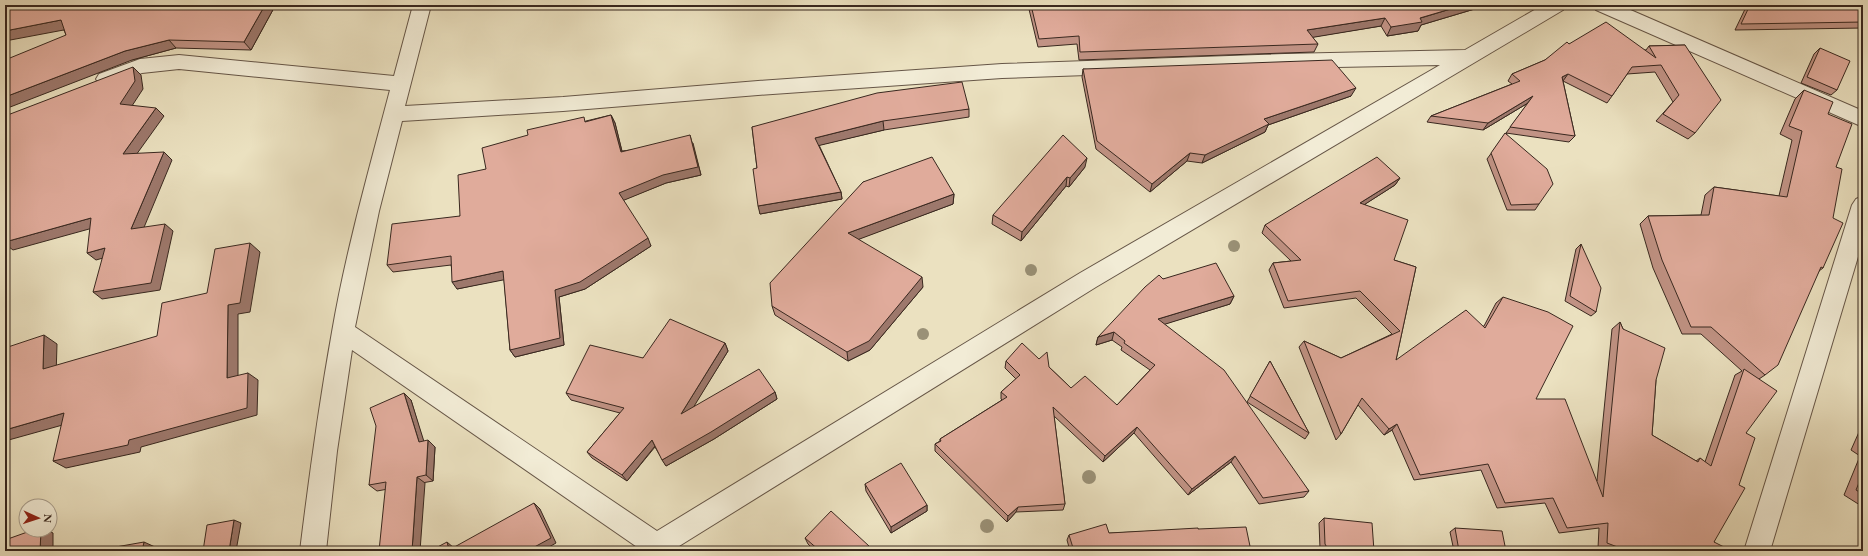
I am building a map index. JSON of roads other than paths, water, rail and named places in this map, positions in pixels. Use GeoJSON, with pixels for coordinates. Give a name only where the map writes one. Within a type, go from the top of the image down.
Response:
{"type":"FeatureCollection","features":[{"type":"Feature","properties":{"kind":"street"},"geometry":{"type":"LineString","coordinates":[[313,551],[325,451],[343,330],[368,211],[422,5]]}},
{"type":"Feature","properties":{"kind":"street"},"geometry":{"type":"LineString","coordinates":[[343,330],[656,549],[1088,280],[1557,5]]}},
{"type":"Feature","properties":{"kind":"street"},"geometry":{"type":"LineString","coordinates":[[1602,5],[1863,119]]}},
{"type":"Feature","properties":{"kind":"street"},"geometry":{"type":"LineString","coordinates":[[393,114],[563,104],[766,87],[1002,71],[1277,61],[1468,57]]}},
{"type":"Feature","properties":{"kind":"street"},"geometry":{"type":"LineString","coordinates":[[92,84],[140,66],[179,62],[402,84]]}},
{"type":"Feature","properties":{"kind":"street"},"geometry":{"type":"LineString","coordinates":[[1757,551],[1863,205]]}}]}
